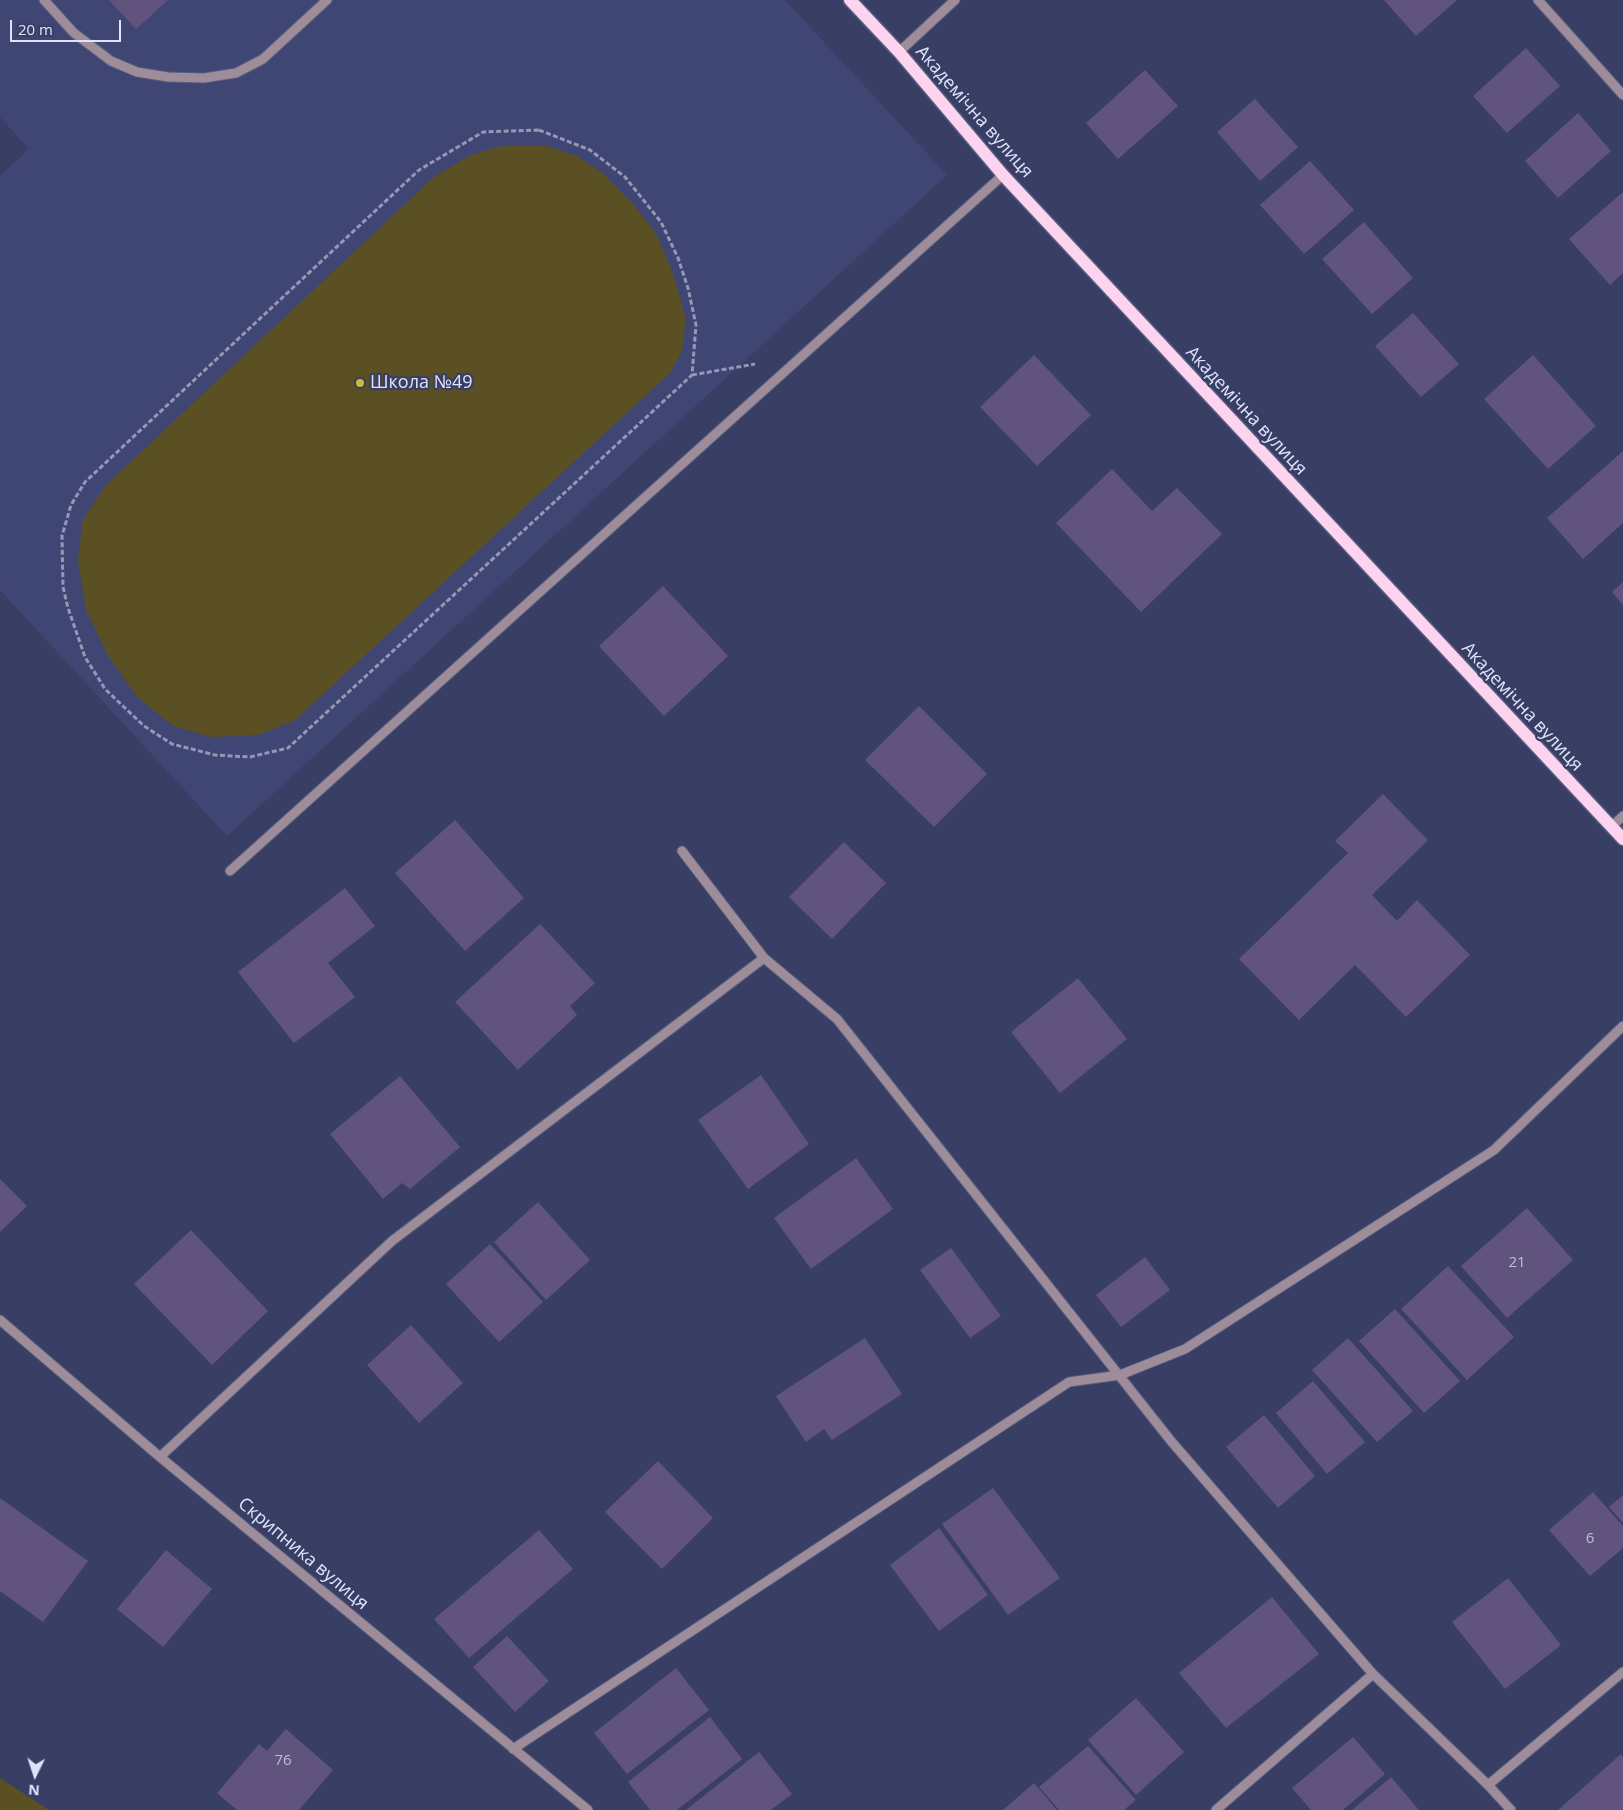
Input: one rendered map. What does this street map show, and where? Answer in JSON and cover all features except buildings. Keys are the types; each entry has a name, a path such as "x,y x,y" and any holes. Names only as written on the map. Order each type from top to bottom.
{"main road":[{"name":"Академічна вулиця","path":"850,0 899,52 1003,175 1623,839"}],"street":[{"path":"44,0 74,33 111,60 137,72 168,77 204,78 236,73 262,59 327,0"},
{"path":"899,52 955,0"},
{"path":"1538,0 1623,95"},
{"path":"230,871 1003,175"},
{"path":"1611,827 1623,816"},
{"path":"682,851 764,958 836,1019 1172,1441 1373,1674 1488,1785 1511,1810"},
{"path":"160,1457 392,1241 764,958"},
{"path":"512,1749 1070,1382 1120,1375 1185,1349 1494,1150 1623,1026"},
{"name":"Скрипника вулиця","path":"0,1320 160,1457 588,1810"},
{"path":"1488,1785 1623,1672"},
{"path":"1216,1810 1373,1674"}],"path":[{"path":"692,376 696,325 688,288 678,258 660,222 625,176 590,150 539,130 482,132 419,170 85,482 71,505 62,536 62,586 85,657 105,689 144,726 172,744 215,755 250,757 288,748 692,376 757,364"}],"shaded area":[{"name":"Школа №49","path":"0,0 785,0 947,175 227,836 0,590 0,176 29,149 0,117"},
{"path":"504,145 543,145 577,156 603,173 634,205 657,235 673,274 686,319 682,351 670,373 294,721 257,735 211,737 173,726 137,697 107,654 86,610 78,560 83,519 106,485 435,176 471,155"},
{"path":"0,1778 49,1810 0,1810"}],"place":[{"name":"Школа №49","path":"360,383"}]}
